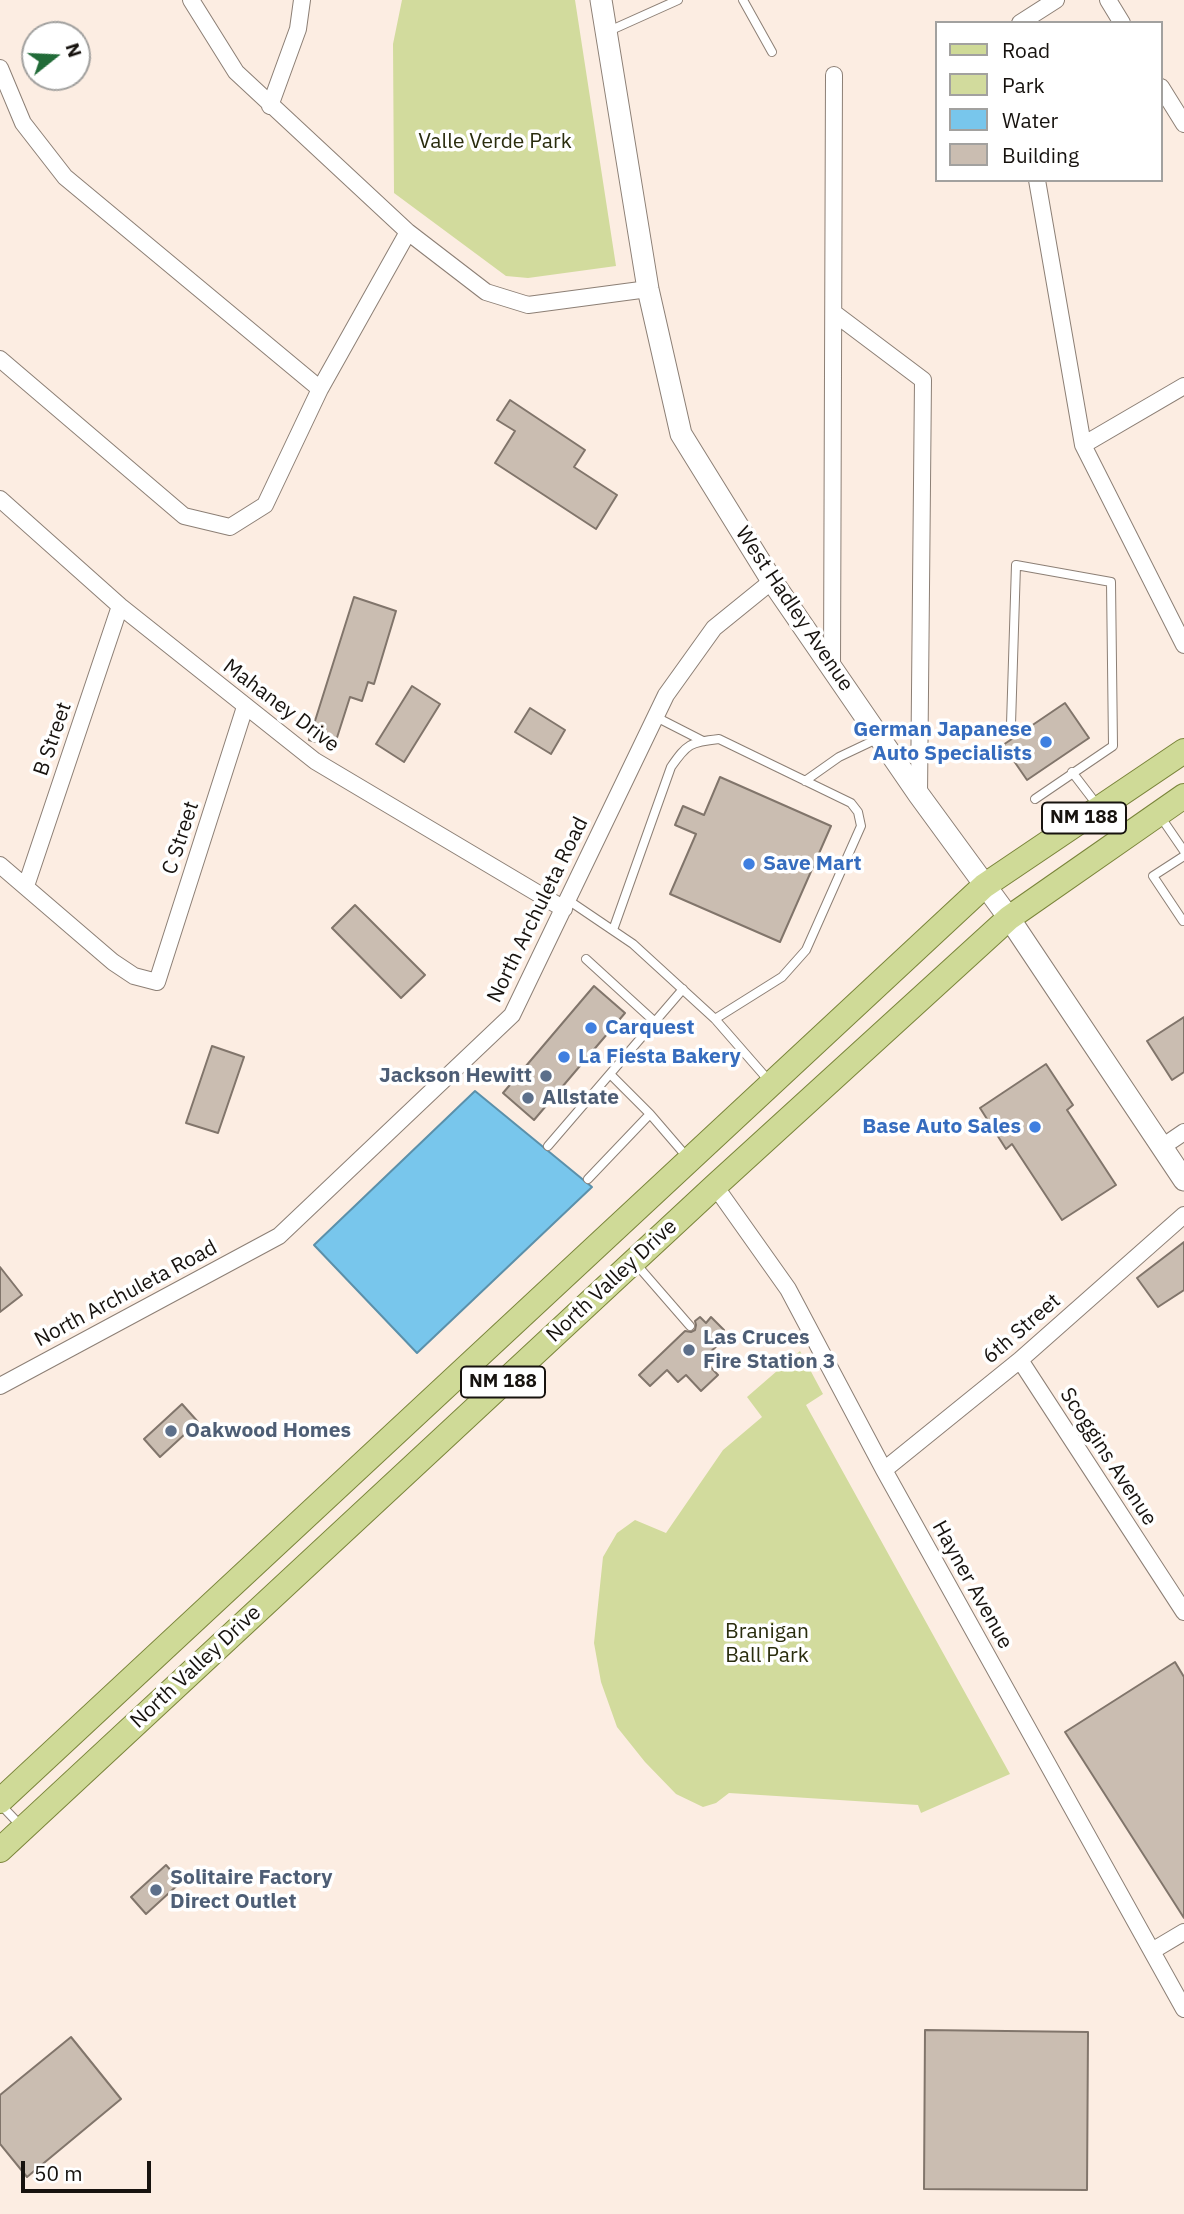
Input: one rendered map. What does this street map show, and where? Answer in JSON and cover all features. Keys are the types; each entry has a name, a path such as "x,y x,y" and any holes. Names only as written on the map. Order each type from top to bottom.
{"main road":[{"name":"North Valley Drive","path":"0,1802 984,886 1184,751"},
{"name":"North Valley Drive","path":"0,1850 715,1186 1009,918 1184,796"}],"street":[{"path":"191,0 236,72 270,106 408,232 486,292 528,305 648,289"},
{"path":"270,106 298,29 302,0"},
{"name":"West Hadley Avenue","path":"601,0 648,289 681,434 772,581 919,795 1009,918 1184,1180"},
{"path":"1023,21 1056,0"},
{"path":"1108,0 1121,21"},
{"path":"0,68 23,123 65,177 320,389"},
{"path":"832,667 834,75"},
{"path":"1163,89 1184,124"},
{"path":"1037,182 1083,446 1184,645"},
{"path":"0,359 184,516 229,527 265,505 320,389 408,232"},
{"path":"834,313 923,380 919,795"},
{"path":"1083,446 1184,386"},
{"name":"Mahaney Drive","path":"0,499 120,606 315,761 566,905"},
{"name":"North Archuleta Road","path":"0,1385 279,1236 512,1016 666,695 714,628 772,581"},
{"name":"B Street","path":"26,886 120,606"},
{"name":"C Street","path":"26,886 113,961 134,976 157,982 245,707"},
{"path":"0,865 26,886"},
{"path":"1162,1147 1184,1132"},
{"name":"Hayner Avenue","path":"715,1186 788,1289 884,1470 1184,2009"},
{"name":"6th Street","path":"884,1470 1020,1360 1184,1215"},
{"name":"Scoggins Avenue","path":"1020,1360 1184,1612"},
{"path":"1152,1951 1184,1932"}],"lane":[{"path":"606,32 678,0"},
{"path":"743,0 772,52"},
{"path":"1011,724 1016,565 1111,582 1113,746 1035,799"},
{"path":"656,716 703,741"},
{"path":"805,781 839,757 880,737"},
{"path":"613,930 671,767 686,746 719,739 851,803 858,812 861,826 806,950 782,977 715,1019"},
{"path":"1072,772 1100,808"},
{"path":"1158,814 1184,854 1153,876 1183,922"},
{"path":"566,905 633,944 715,1019 772,1084"},
{"path":"586,959 655,1021"},
{"path":"548,1146 683,989"},
{"path":"610,1074 650,1114 690,1161"},
{"path":"588,1179 650,1114"},
{"path":"634,1261 690,1326"},
{"path":"0,1802 23,1828"}],"green space":[{"name":"Valle Verde Park","path":"402,0 575,0 616,266 528,278 506,276 394,193 393,44"},
{"name":"Branigan Ball Park","path":"800,1351 823,1394 806,1405 1010,1774 921,1813 918,1805 729,1793 716,1803 703,1807 676,1794 645,1762 617,1727 601,1682 594,1643 603,1557 617,1533 635,1520 666,1533 723,1450 762,1417 747,1397"}],"water":[{"path":"475,1091 592,1187 417,1353 314,1245"}],"building":[{"path":"510,400 585,450 574,467 617,495 596,529 495,463 515,431 497,420"},
{"path":"354,597 396,611 374,684 368,682 362,701 350,697 334,747 309,740"},
{"path":"412,686 440,704 404,762 376,744"},
{"name":"German Japanese Auto Specialists","path":"1065,703 1089,738 1027,780 1003,745"},
{"path":"530,708 565,730 551,754 515,732"},
{"name":"Save Mart","path":"720,777 831,826 780,942 670,894 696,834 675,825 683,806 704,815"},
{"path":"355,905 425,975 401,998 332,928"},
{"path":"594,986 625,1013 534,1120 503,1093"},
{"path":"1184,1017 1184,1072 1172,1080 1147,1041"},
{"path":"212,1046 244,1057 218,1133 186,1123"},
{"name":"Base Auto Sales","path":"1046,1064 1073,1105 1067,1110 1116,1185 1062,1220 1012,1144 1006,1149 980,1108"},
{"path":"1184,1242 1184,1290 1158,1307 1137,1278"},
{"path":"0,1267 22,1295 0,1312"},
{"name":"Las Cruces Fire Station 3","path":"700,1317 706,1323 711,1317 724,1330 718,1337 722,1341 703,1359 718,1375 701,1391 686,1375 678,1382 667,1370 650,1386 639,1375 685,1331 695,1330 695,1321"},
{"name":"Oakwood Homes","path":"182,1404 198,1422 160,1457 144,1439"},
{"path":"1175,1662 1184,1677 1184,1918 1065,1732"},
{"name":"Solitaire Factory Direct Outlet","path":"166,1865 181,1882 146,1914 131,1897"},
{"path":"925,2030 1088,2032 1087,2190 924,2189"},
{"path":"71,2037 121,2099 27,2177 0,2144 0,2095"}],"place":[{"name":"German Japanese Auto Specialists","path":"1046,742"},
{"name":"Save Mart","path":"749,864"},
{"name":"Carquest","path":"591,1028"},
{"name":"La Fiesta Bakery","path":"564,1057"},
{"name":"Jackson Hewitt","path":"546,1076"},
{"name":"Allstate","path":"528,1098"},
{"name":"Base Auto Sales","path":"1035,1127"},
{"name":"Las Cruces Fire Station 3","path":"689,1350"},
{"name":"Oakwood Homes","path":"171,1431"},
{"name":"Solitaire Factory Direct Outlet","path":"156,1890"}]}
